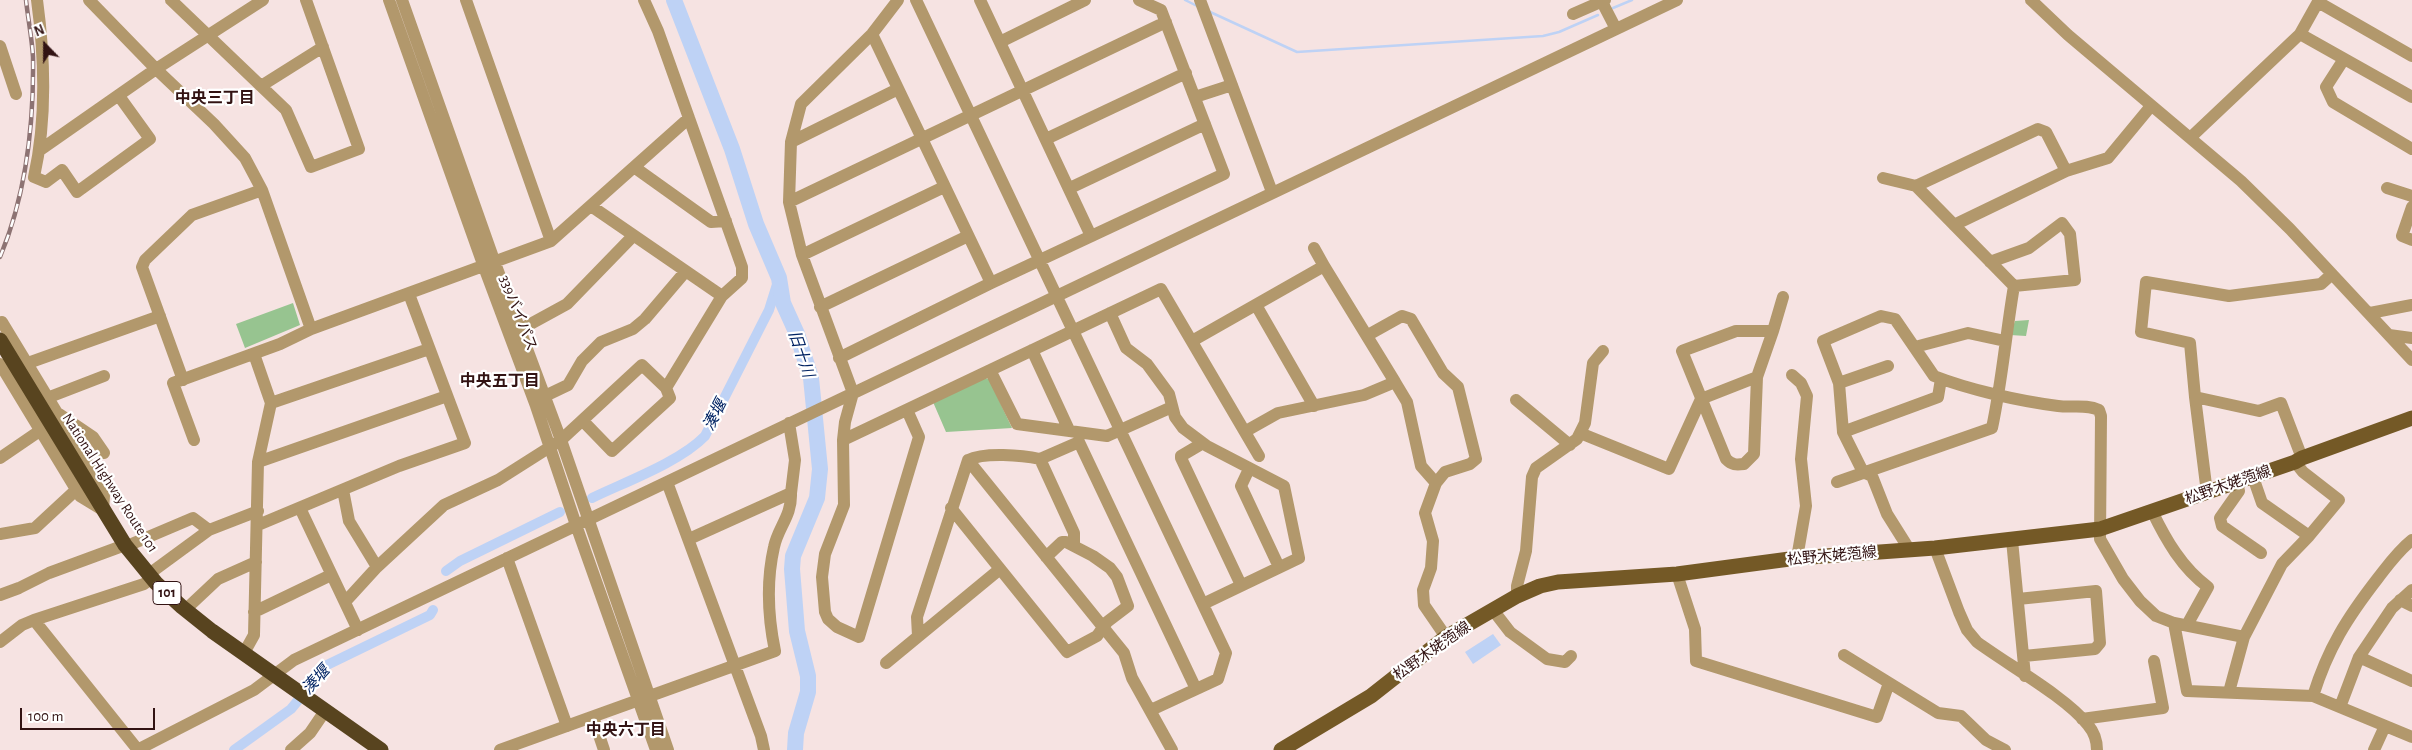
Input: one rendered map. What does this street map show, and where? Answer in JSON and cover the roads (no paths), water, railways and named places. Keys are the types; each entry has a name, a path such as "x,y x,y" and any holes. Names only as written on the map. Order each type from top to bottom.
{"highway":[{"name":"National Highway Route 101","path":"0,340 82,487 103,510 126,546 150,576 185,610 381,750"}],"main road":[{"name":"松野木姥萢線","path":"1281,750 1371,696 1446,637 1517,596 1540,586 1558,582 1676,574 1797,558 1935,548 2100,529 2253,477 2412,418"}],"street":[{"path":"37,0 43,42 44,93 40,150 34,177 46,182 62,170 77,192 150,140 119,96"},
{"path":"171,0 286,110 311,168 359,149 306,0"},
{"path":"40,150 156,69 263,0"},
{"name":"339バイパス","path":"389,0 515,332 550,448 576,525 644,698 656,750"},
{"path":"402,0 489,265"},
{"path":"466,0 551,241"},
{"path":"644,0 658,31 742,268 742,278 722,296 666,388"},
{"path":"898,0 872,34 800,104 792,142 789,202 802,255 853,393 845,422 843,440 844,505 825,554 822,577 825,612 828,619 849,634 859,637 919,437 907,410"},
{"path":"916,0 1227,655 1218,679 1151,710"},
{"path":"980,0 1092,236"},
{"path":"1000,42 1085,0"},
{"path":"839,358 991,283 1224,174 1161,10 1139,0"},
{"path":"1200,0 1272,192"},
{"path":"1573,14 1602,0 1616,29"},
{"path":"34,620 138,750 254,690 294,660 1677,0"},
{"path":"2031,0 2068,36 2241,181 2370,313 2412,360"},
{"path":"95,1 156,69 234,144 245,158 262,190 311,329"},
{"path":"2190,138 2300,34 2319,1 2412,56"},
{"path":"789,202 1166,22"},
{"path":"872,34 991,283"},
{"path":"2300,34 2412,97"},
{"path":"0,46 16,94"},
{"path":"261,86 323,47"},
{"path":"2344,59 2326,87 2333,102 2412,149"},
{"path":"1046,139 1186,73"},
{"path":"1195,97 1232,85"},
{"path":"792,142 898,90"},
{"path":"1954,225 2066,171 2108,158 2150,106"},
{"path":"194,440 173,383 254,354 311,329 551,241 689,118"},
{"path":"1070,188 1205,124"},
{"path":"1916,186 2038,129 2046,132 2066,171"},
{"path":"634,167 711,222 726,221"},
{"path":"1883,178 1916,186 2014,286"},
{"path":"802,255 944,187"},
{"path":"2387,188 2412,196"},
{"path":"183,380 142,267 145,260 192,215 262,190"},
{"path":"591,206 722,296"},
{"path":"2412,207 2402,236 2412,240"},
{"path":"1990,262 2029,248 2062,223 2070,234 2075,280 2014,286"},
{"path":"633,236 566,304 515,332 545,396 588,519 644,698 668,750"},
{"path":"820,307 968,236"},
{"path":"1314,248 1407,402 1421,466 1436,483"},
{"path":"1192,341 1324,266"},
{"path":"545,396 568,385 582,361 601,342 633,329 645,320 685,272"},
{"path":"2208,493 2190,343 2141,332 2146,282 2228,296 2321,284 2332,274"},
{"path":"1837,482 1992,428 2000,394 2004,340 2014,286"},
{"path":"843,440 1161,288 1259,456"},
{"path":"258,526 399,466 465,443 409,294"},
{"path":"1773,331 1736,331 1682,351 1726,459 1730,464 1744,464 1754,454 1757,376 1773,331 1783,297"},
{"path":"1256,305 1314,406"},
{"path":"2370,313 2412,305"},
{"path":"1110,313 1126,348 1153,371 1169,394 1176,417 1183,428 1203,443 1249,469 1275,480 1286,489 1299,558 1203,604"},
{"path":"28,363 160,316"},
{"path":"1368,335 1402,316 1411,319 1443,373 1458,387 1476,459 1470,464 1445,472 1436,483 1425,513 1433,541 1431,568 1423,590 1424,605 1446,637"},
{"path":"1909,550 1887,514 1872,476 1863,472 1843,432 1839,383 1823,341 1881,316 1895,319 1915,346 1928,370 1934,376 2000,394 2059,406 2091,406 2099,410 2102,416 2100,539 2123,579 2140,601 2156,616 2180,624 2244,637"},
{"path":"0,323 2,322 28,363 47,398 99,482 104,496 103,510"},
{"path":"1915,346 1968,333 2004,340"},
{"path":"2389,336 2412,338"},
{"path":"271,402 429,349"},
{"path":"1032,350 1069,430"},
{"path":"1517,596 1517,586 1526,551 1532,477 1536,468 1570,446 1580,433 1585,423 1593,364 1603,350"},
{"path":"244,653 254,634 258,462 271,402 254,354"},
{"path":"0,364 5,383 82,487 35,528 0,534"},
{"path":"345,602 377,567 444,505 498,480 550,448 583,421 642,365 666,388 670,398 612,451 583,421"},
{"path":"1839,383 1888,366"},
{"path":"990,370 1017,424 1107,436 1172,407"},
{"path":"1792,375 1801,383 1807,396 1802,459 1806,506 1797,558"},
{"path":"47,398 104,376"},
{"path":"1580,433 1669,469 1701,399 1757,376"},
{"path":"1843,432 1938,397 1941,379"},
{"path":"1246,431 1278,413 1364,395 1395,382"},
{"path":"258,462 447,396"},
{"path":"2195,397 2259,411 2281,403 2303,472 2339,500 2309,536 2282,564 2244,637 2229,692"},
{"path":"1516,400 1570,446"},
{"path":"55,411 93,437 104,453"},
{"path":"500,750 515,748 567,726 775,651 769,618 769,588 774,546 792,506 791,493 795,460 793,421"},
{"path":"2,456 41,430"},
{"path":"968,460 977,457 1011,456 1040,459 1079,442 1196,689"},
{"path":"1203,443 1181,456 1181,458 1241,585"},
{"path":"1040,459 1074,533 1074,545"},
{"path":"918,636 917,617 968,460"},
{"path":"968,460 1124,654 1132,678 1172,750"},
{"path":"1249,469 1241,486 1279,567"},
{"path":"2253,477 2262,503 2309,536"},
{"path":"667,482 761,736 764,750"},
{"path":"2237,482 2239,491 2220,518 2222,526 2261,553"},
{"path":"342,490 349,521 377,567"},
{"path":"689,539 791,493"},
{"path":"300,508 358,630"},
{"path":"951,508 1068,652 1097,636 1103,627 1128,606 1117,576 1110,568 1074,545 1062,542 1046,557"},
{"path":"0,642 34,620 144,584 150,576 209,530 258,511"},
{"path":"2152,511 2166,539 2194,576 2208,587 2180,624 2187,691 2312,696 2412,737"},
{"path":"0,594 19,588 49,573 126,546 193,518 209,530"},
{"path":"2012,540 2025,676"},
{"path":"2312,696 2327,655 2344,624 2397,553 2412,540"},
{"path":"1935,548 1967,630 1977,642 2061,700 2082,719 2088,725 2097,741 2097,750"},
{"path":"507,558 567,726"},
{"path":"185,610 218,579 256,562"},
{"path":"886,663 1000,569"},
{"path":"1676,574 1695,629 1696,661 1877,717 1889,683"},
{"path":"254,612 332,575"},
{"path":"2340,707 2358,657 2392,608 2412,590"},
{"path":"2018,599 2096,591 2100,643 2095,649 2024,656"},
{"path":"2400,600 2412,606"},
{"path":"1493,610 1510,632 1547,659 1564,662 1571,656"},
{"path":"1844,655 1938,713 1961,716 1986,740 2005,750"},
{"path":"2358,657 2412,681"},
{"path":"2082,719 2164,708 2154,661"},
{"path":"291,750 310,733 325,711"},
{"path":"593,717 604,750"},
{"path":"2374,750 2385,726"}],"water":[{"path":"1493,634 1501,645 1473,664 1465,652"}],"waterway":[{"name":"旧十川","path":"674,0 732,149 756,224 779,278 783,303 797,334 811,378 820,469 817,498 793,556 792,569 797,631 808,676 808,692 796,733 795,750"},
{"path":"1185,0 1197,6"},
{"path":"1613,8 1632,0"},
{"path":"1208,11 1297,52 1543,36 1559,32 1598,15"},
{"name":"湊堰","path":"592,498 667,463 705,436 769,310 779,278"},
{"name":"湊堰","path":"446,571 460,561 560,512"},
{"name":"湊堰","path":"234,750 291,709 327,665 430,615 433,610"}],"railway":[{"path":"0,257 16,209 27,159 30,133 33,57 26,0"}],"district":[{"name":"中央三丁目","path":"215,98"},
{"name":"中央五丁目","path":"500,381"},
{"name":"中央六丁目","path":"626,730"}]}
